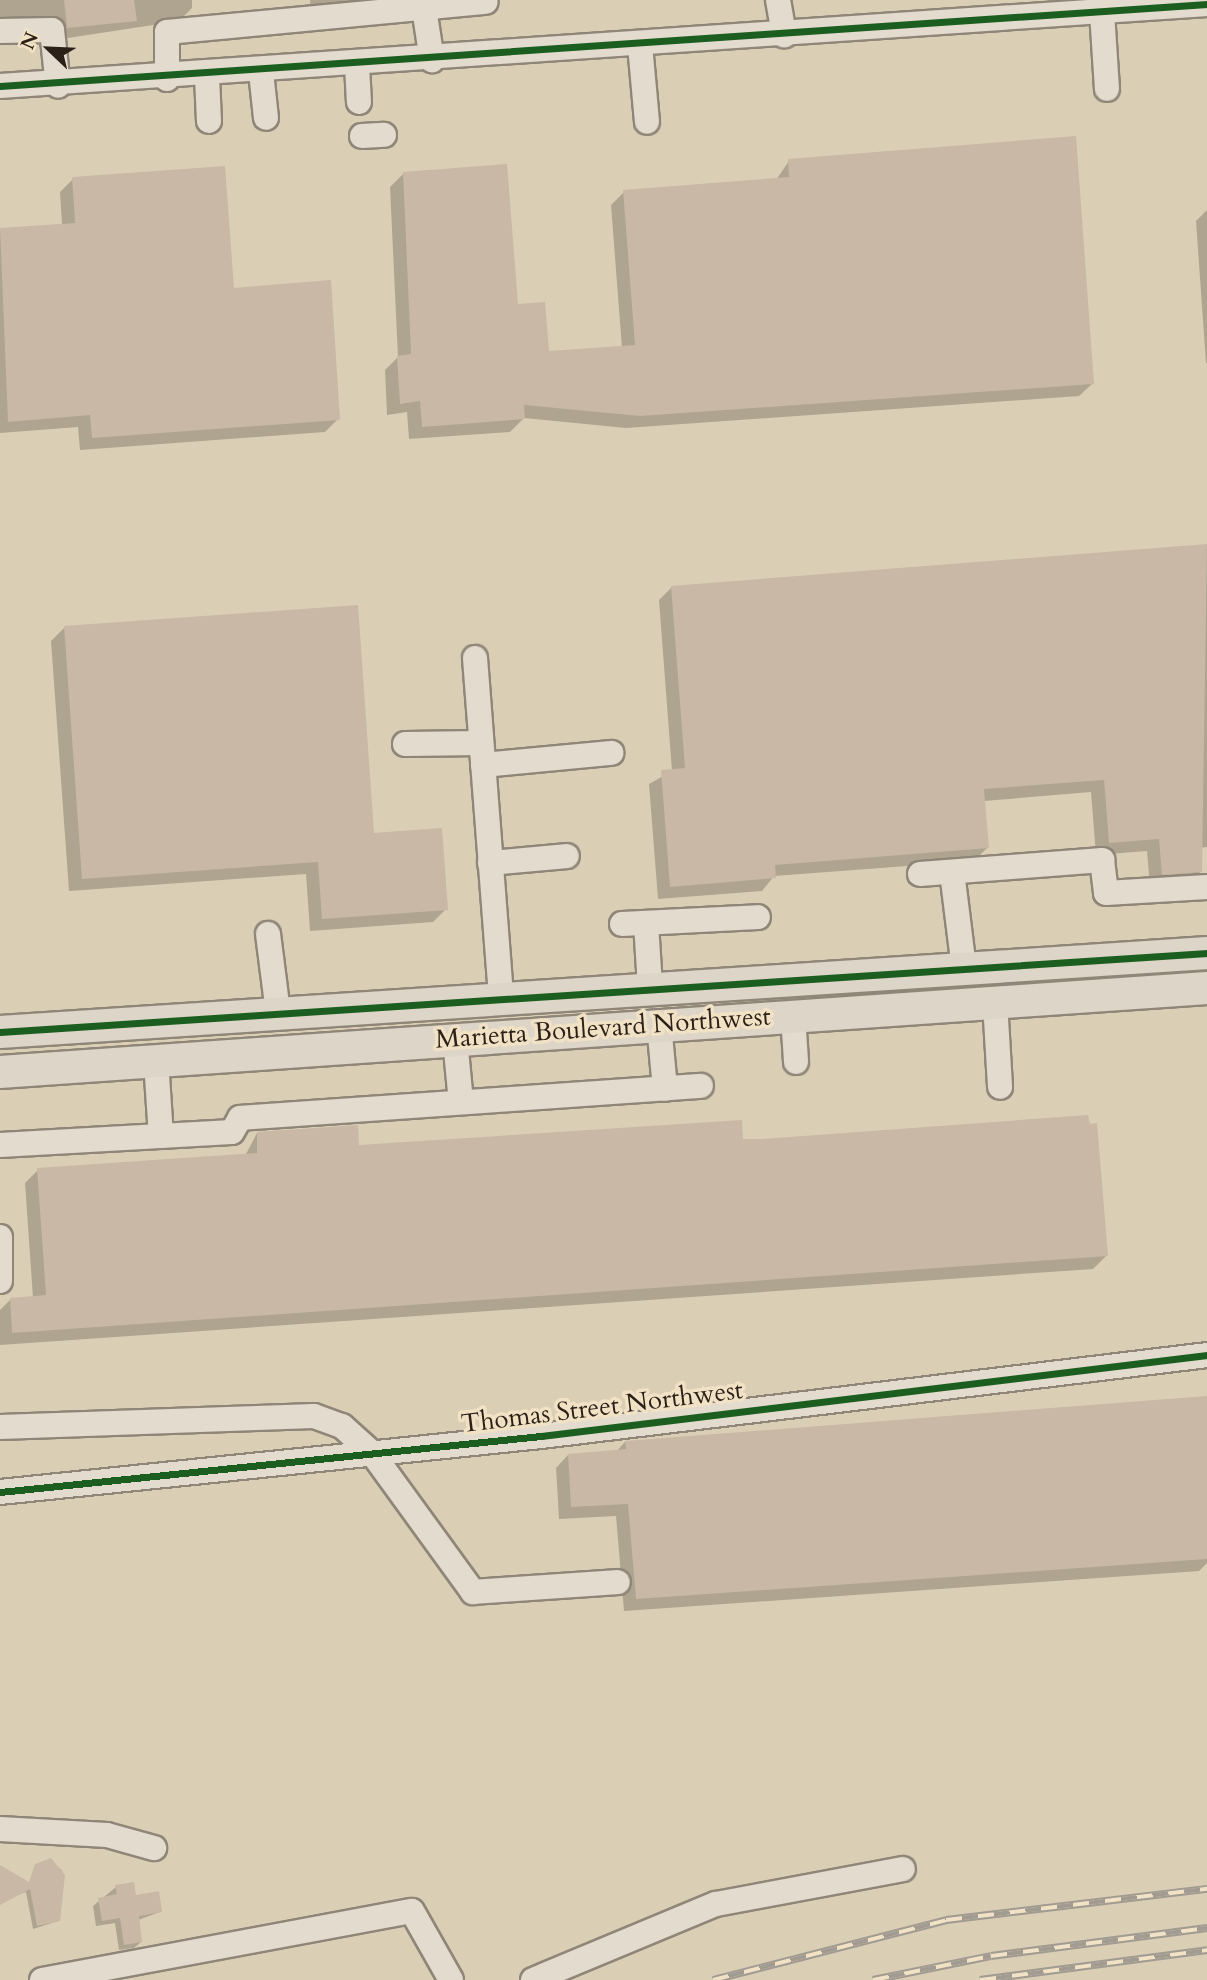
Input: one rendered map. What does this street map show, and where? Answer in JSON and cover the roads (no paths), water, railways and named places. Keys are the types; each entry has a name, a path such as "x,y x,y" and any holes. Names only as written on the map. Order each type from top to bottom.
{"main road":[{"path":"0,1031 1207,953"},
{"name":"Marietta Boulevard Northwest","path":"0,1072 659,1024 1207,988"}],"street":[{"path":"778,0 784,35"},
{"path":"167,79 167,32 486,2"},
{"path":"0,86 58,86 167,79 1207,4"},
{"path":"424,8 432,60"},
{"path":"1102,12 1107,89"},
{"path":"0,31 52,30 58,86"},
{"path":"640,45 647,122"},
{"path":"357,65 359,102"},
{"path":"261,72 265,118"},
{"path":"207,76 209,121"},
{"path":"475,658 500,997"},
{"path":"405,744 482,754 611,754"},
{"path":"490,863 567,856"},
{"path":"920,874 1102,860 1107,893 1207,887"},
{"path":"952,872 964,968"},
{"path":"650,987 634,924 758,917"},
{"path":"268,933 278,1012"},
{"path":"995,1002 1000,1087"},
{"path":"793,1015 796,1062"},
{"path":"659,1024 665,1089"},
{"path":"455,1039 461,1102"},
{"path":"156,1061 161,1136"},
{"path":"0,1145 232,1132 240,1118 701,1086"},
{"path":"0,1237 0,1280"},
{"name":"Thomas Street Northwest","path":"0,1492 372,1454 1207,1355"},
{"path":"0,1427 314,1416 342,1426 372,1454 473,1592 618,1582"},
{"path":"0,1829 107,1835 154,1848"},
{"path":"533,1980 716,1904 903,1869"},
{"path":"42,1980 412,1911 451,1980"}],"railway":[{"path":"713,1980 946,1920 1207,1889"},
{"path":"873,1980 991,1956 1207,1928"},
{"path":"980,1980 1207,1950"}]}
